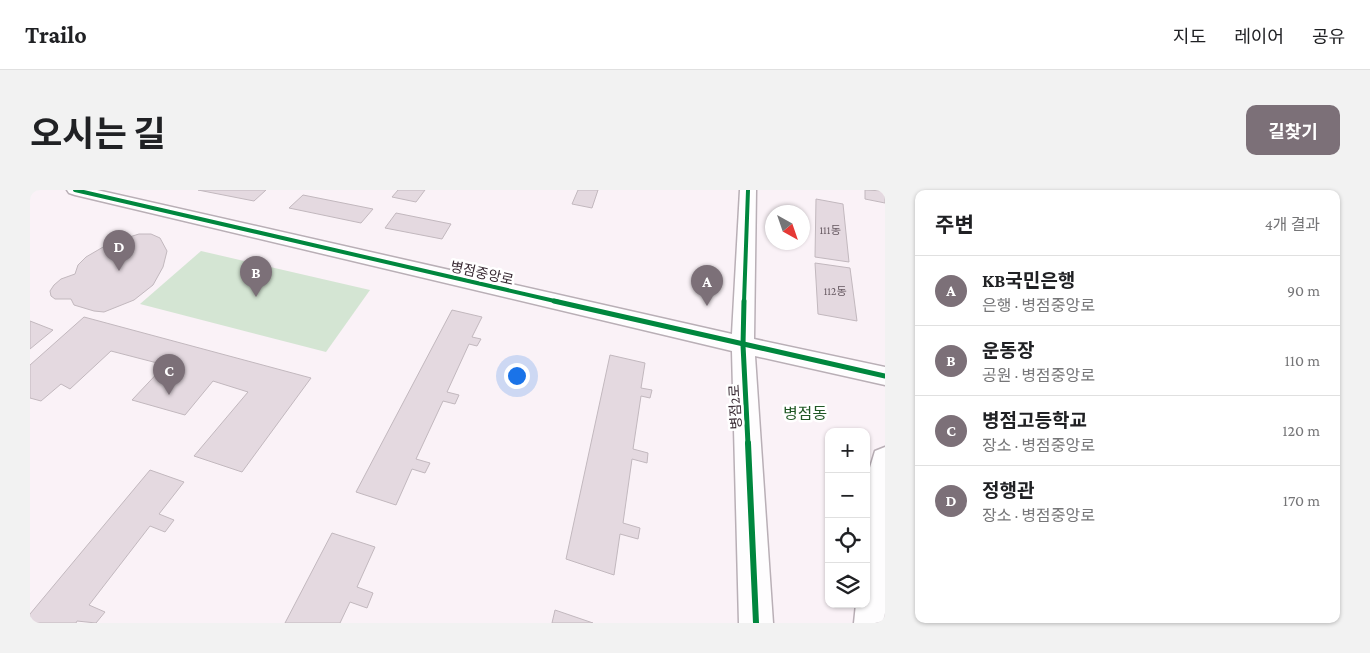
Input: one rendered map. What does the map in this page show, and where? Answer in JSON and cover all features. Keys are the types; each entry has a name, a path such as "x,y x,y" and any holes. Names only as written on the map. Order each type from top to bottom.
{"street":[{"name":"병점중앙로","path":"75,190 743,345 885,376"},
{"name":"병점2로","path":"748,190 743,345 756,623"},
{"path":"871,623 880,482 885,459"}],"green space":[{"path":"201,251 370,290 326,352 140,304"}],"building":[{"path":"198,190 266,190 254,201"},
{"path":"398,190 425,190 416,202 392,197"},
{"path":"578,190 598,190 592,208 572,204"},
{"path":"865,190 885,191 885,203 865,199"},
{"path":"303,195 373,209 361,223 289,208"},
{"path":"816,199 843,204 849,262 815,257"},
{"path":"396,213 451,224 442,239 385,228"},
{"path":"139,234 151,234 160,238 167,251 163,267 153,285 134,300 104,312 74,305 71,299 55,299 51,296 50,291 54,285 61,279 75,274 78,265 86,257 110,243"},
{"path":"815,263 850,268 857,321 818,314"},
{"path":"452,310 482,317 472,337 481,339 477,346 469,344 447,392 459,395 455,404 443,401 416,459 430,463 425,473 412,469 396,505 356,492"},
{"path":"84,317 311,378 242,472 194,456 248,392 213,381 185,415 132,400 165,365 111,351 70,389 61,384 41,401 30,398 30,365"},
{"path":"30,321 53,330 30,349"},
{"path":"610,355 645,363 641,388 652,390 650,398 641,396 633,449 648,453 647,463 632,459 623,523 640,528 638,539 620,534 614,575 566,559"},
{"path":"150,470 184,482 159,514 174,520 165,532 150,526 89,605 105,612 96,623 77,621 76,623 30,623 30,614"},
{"path":"332,533 375,547 357,587 373,593 367,608 350,602 340,623 285,623"},
{"path":"555,610 593,623 552,623"}],"cycle path":[{"path":"75,190 743,345 885,376"},
{"path":"748,190 743,345 756,623"}],"place":[{"name":"정행관","path":"119,271"},
{"name":"운동장","path":"256,297"},
{"name":"KB국민은행","path":"707,306"},
{"name":"병점고등학교","path":"169,395"}],"district":[{"name":"병점동","path":"805,413"}]}
